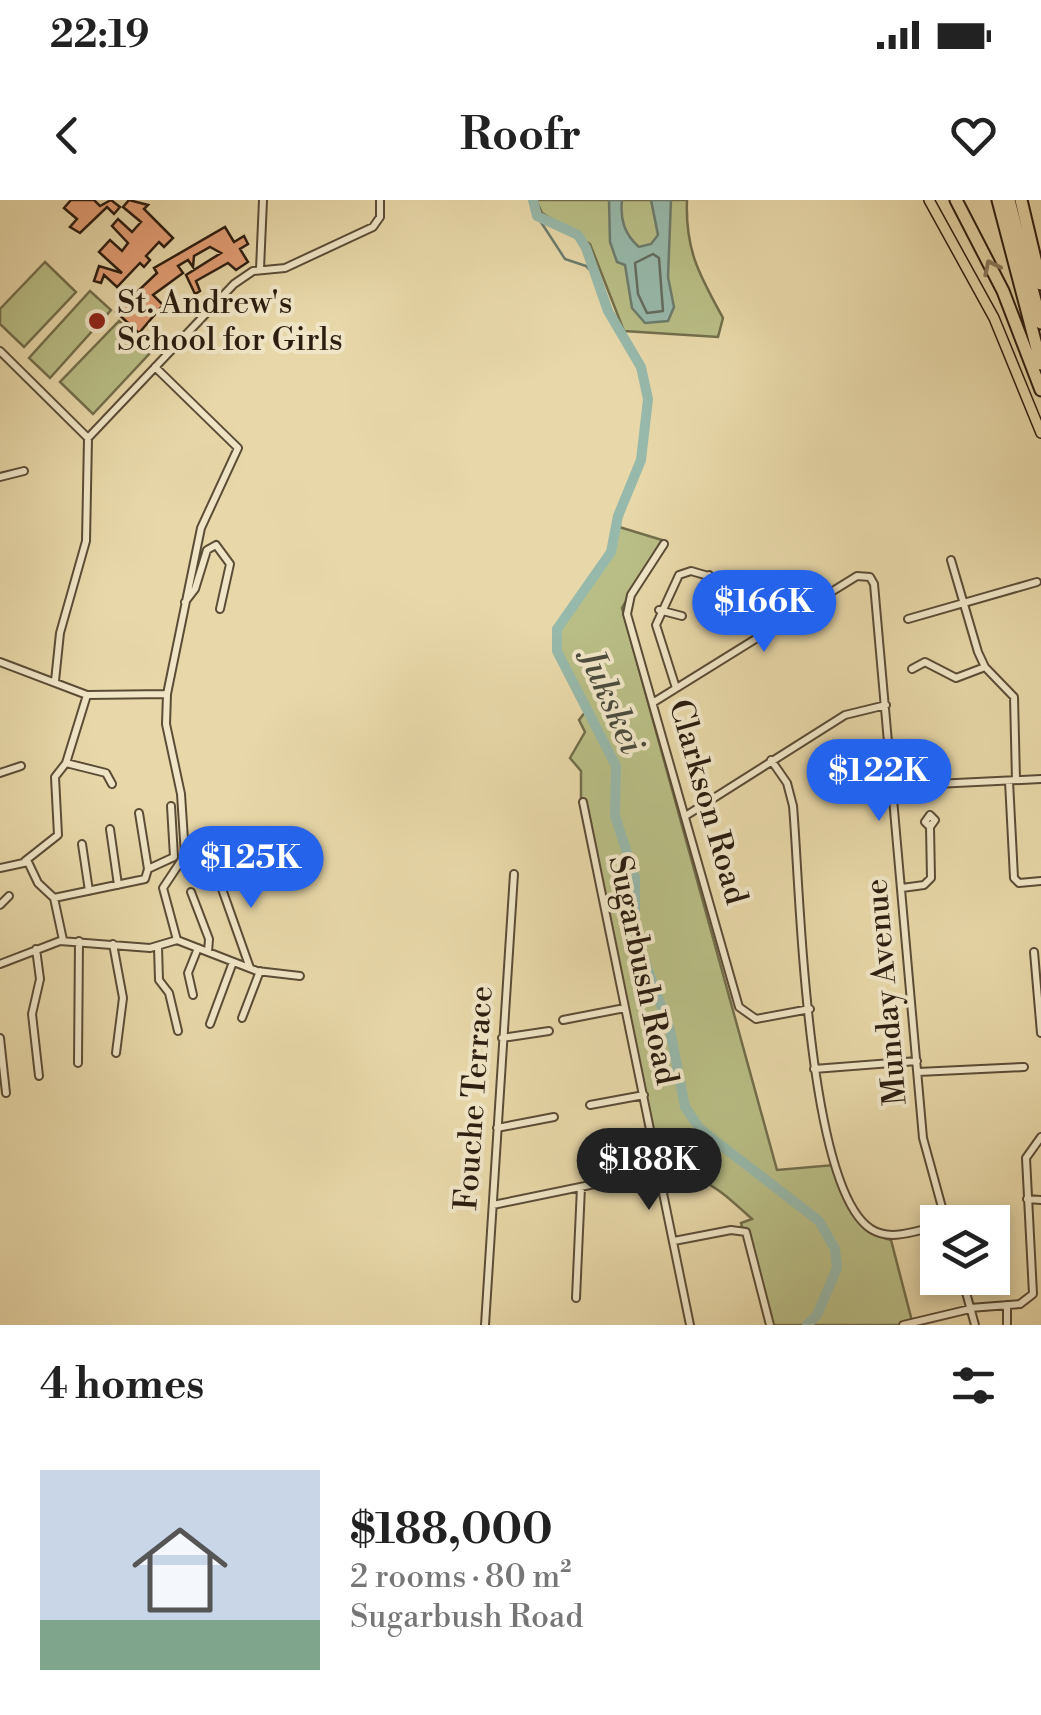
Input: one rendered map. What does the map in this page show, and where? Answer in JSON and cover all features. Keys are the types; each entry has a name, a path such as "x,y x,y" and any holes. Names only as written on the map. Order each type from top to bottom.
{"highway":[{"path":"956,200 1003,291 1041,390"},
{"path":"998,200 1041,364"},
{"path":"1009,200 1041,323"},
{"path":"1021,200 1041,284"}],"main road":[{"path":"930,200 994,318 1041,433"}],"street":[{"path":"260,269 263,200"},
{"path":"55,682 60,633 86,537 88,438 226,291 260,269 284,268 378,222 380,200"},
{"path":"0,350 88,438"},
{"path":"155,367 238,448 201,528 167,694 166,724 181,794 185,856 182,865 163,882 177,940"},
{"path":"0,478 24,471"},
{"name":"Clarkson Road","path":"664,544 627,606 742,1012 756,1020 810,1009"},
{"path":"184,602 195,590 209,546 216,545 230,564 220,610"},
{"path":"950,560 985,667 1014,697 1014,878 1019,883 1041,882"},
{"path":"676,688 656,624 659,610 679,576 692,571 810,605"},
{"path":"700,598 709,576"},
{"name":"Munday Avenue","path":"810,605 857,576 870,577 874,584 923,1138 941,1205"},
{"path":"908,619 1036,582"},
{"path":"654,702 810,605"},
{"path":"659,610 682,616"},
{"path":"0,662 87,695 167,694"},
{"path":"912,669 925,662 956,678 985,667"},
{"path":"0,868 25,861 58,834 55,776 66,763 87,695"},
{"path":"687,815 850,712 886,704"},
{"path":"771,760 787,784 793,806 814,1069 833,1155 860,1219 874,1231 891,1236 920,1230"},
{"path":"66,763 100,770 112,784"},
{"path":"0,773 22,766"},
{"path":"894,786 1041,779"},
{"name":"Sugarbush Road","path":"583,802 690,1325"},
{"path":"148,868 174,857 171,806"},
{"path":"54,898 144,880 148,868 139,813"},
{"path":"902,888 924,885 932,878 930,827"},
{"path":"110,828 118,885"},
{"path":"82,844 89,891"},
{"path":"25,861 54,898 63,940"},
{"path":"216,872 250,968"},
{"name":"Fouche Terrace","path":"485,1325 514,874"},
{"path":"192,892 209,939 208,952"},
{"path":"0,905 9,896"},
{"path":"0,964 63,940 158,947 177,940 260,971 300,976"},
{"path":"78,1063 79,942"},
{"path":"113,944 123,998 116,1054"},
{"path":"158,947 158,980 169,993 178,1031"},
{"path":"193,995 188,973 198,948"},
{"path":"36,949 40,974 32,1014 39,1076"},
{"path":"1034,952 1041,1033"},
{"path":"210,1024 234,962"},
{"path":"242,1018 260,971"},
{"path":"562,1020 624,1008"},
{"path":"502,1038 549,1031"},
{"path":"0,1038 6,1093"},
{"path":"814,1069 916,1060"},
{"path":"918,1072 1024,1068"},
{"path":"590,1105 644,1094"},
{"path":"497,1128 554,1117"},
{"path":"903,1325 970,1308 1025,1302 1034,1291 1026,1155 1041,1136"},
{"path":"492,1205 658,1171"},
{"path":"576,1298 581,1187"},
{"path":"1027,1200 1041,1200"},
{"path":"674,1241 730,1230 746,1232 770,1325"},
{"path":"967,1295 975,1325"},
{"path":"1007,1305 1007,1325"}],"green space":[{"path":"536,200 687,200 696,262 723,318 718,337 624,331 590,244 542,213"},
{"path":"45,262 76,292 24,347 0,324 0,309"},
{"path":"90,291 111,310 50,378 29,358"},
{"path":"119,321 151,352 93,414 60,382"},
{"path":"616,526 662,540 622,608 777,1170 834,1165 860,1221 891,1240 913,1325 768,1325 741,1223 752,1219 709,1184 685,1175 656,1176 581,800 581,771 570,758 585,732 579,720 586,711 560,661 557,629 611,552"}],"water":[{"path":"609,200 622,200 624,226 639,247 651,244 658,235 651,200 671,200 668,277 674,307 668,321 645,323 632,308 625,265 617,262 610,242"}],"building":[{"path":"71,200 94,200 100,206 111,200 120,207 114,214 107,207 80,233 70,227 77,219 64,208"},
{"path":"129,200 148,205 144,209 173,238 164,247 159,242 146,256 150,260 144,267 140,263 117,287 104,275 101,283 94,281 99,266 122,273 99,252 110,240 122,251 128,243 112,226 118,219 132,232 141,222 123,207"},
{"path":"225,227 234,242 244,236 248,244 240,249 248,262 236,270 228,263 196,281 200,291 195,294 186,275 221,253 210,247 194,256 193,267 188,260 178,266 183,273 153,295 163,305 139,333 116,312 157,273 154,268"}],"waterway":[{"name":"Jukskei","path":"533,200 537,216 578,235 586,248 608,311 641,367 648,399 641,460 618,516 611,552 557,629 557,651 616,766 615,816 635,877 635,935 670,1030 685,1107 700,1129 819,1221 835,1249 837,1268 817,1315 807,1325"},
{"path":"537,216 565,259 586,266 600,280"}],"place":[{"name":"St. Andrew's School for Girls","path":"97,321"}]}
